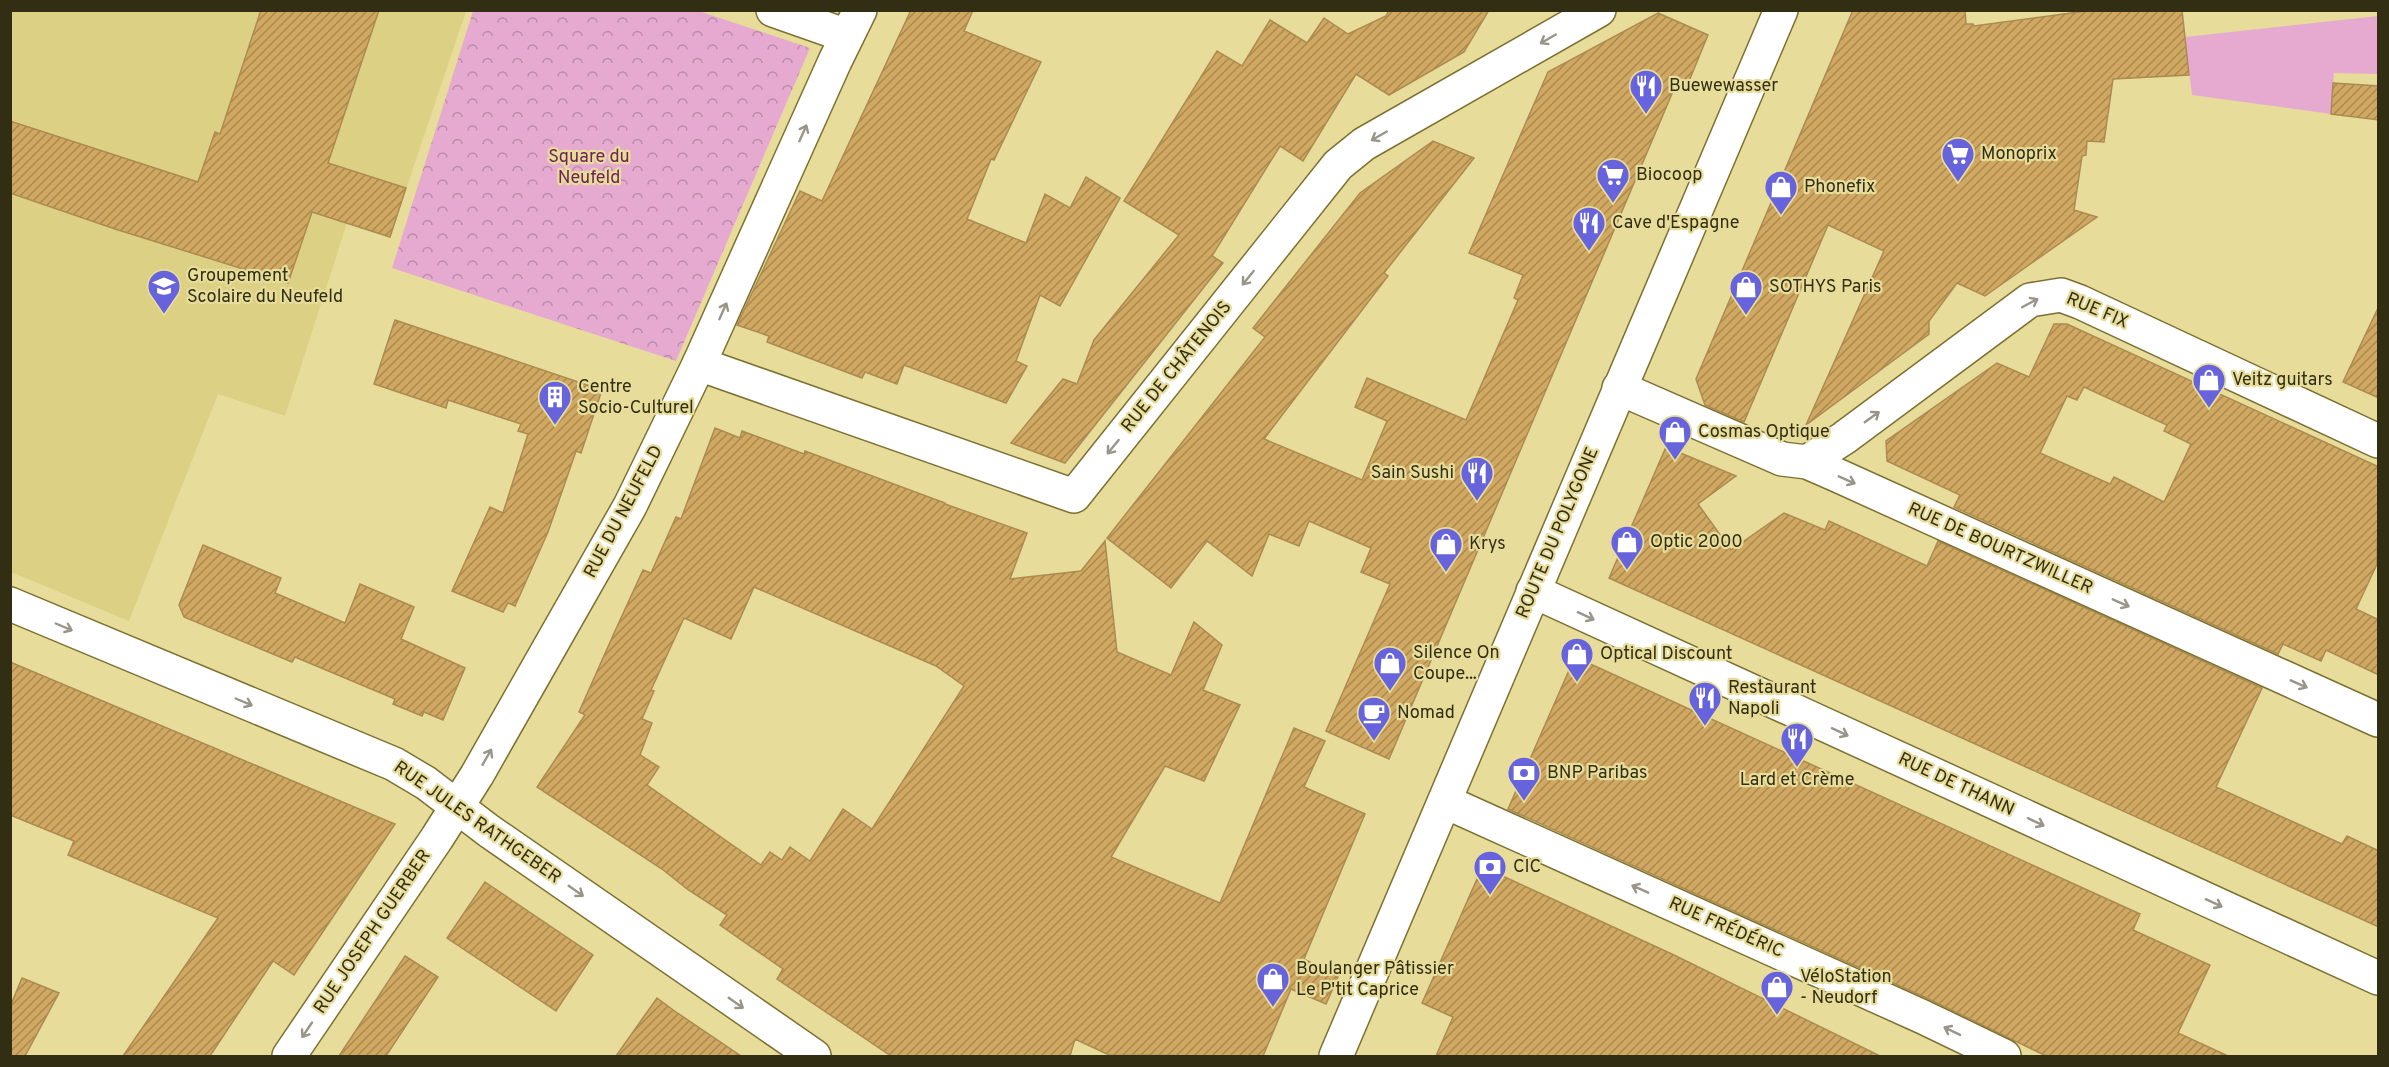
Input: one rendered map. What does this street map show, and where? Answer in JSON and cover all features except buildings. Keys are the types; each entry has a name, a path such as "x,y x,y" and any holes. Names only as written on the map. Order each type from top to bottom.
{"street":[{"path":"773,10 854,23"},
{"name":"RUE DE CHÂTENOIS","path":"699,364 1074,496 1338,165 1364,144 1599,10"},
{"name":"ROUTE DU POLYGONE","path":"1336,1056 1781,10"},
{"name":"RUE DU NEUFELD","path":"457,807 630,506 699,364 854,23"},
{"name":"RUE FIX","path":"1806,462 1844,438 2030,300 2061,295 2379,441"},
{"name":"RUE DE BOURTZWILLER","path":"1619,388 1782,459 1806,462 2379,720"},
{"name":"RUE DE THANN","path":"1533,591 2379,978"},
{"name":"RUE JULES RATHGEBER","path":"10,604 394,764 426,783 813,1056"},
{"name":"RUE FRÉDÉRIC","path":"1446,802 1923,1017 2004,1056"},
{"name":"RUE JOSEPH GUERBER","path":"289,1056 457,807"}],"shaded area":[{"name":"Groupement Scolaire du Neufeld","path":"10,11 466,11 390,237 347,223 285,416 218,394 129,621 11,572"}],"green space":[{"name":"Square du Neufeld","path":"473,11 699,11 810,48 676,361 392,268"},
{"path":"2378,16 2378,74 2334,73 2331,114 2192,95 2185,37"}],"place":[{"name":"Buewewasser","path":"1646,115"},
{"name":"Monoprix","path":"1958,183"},
{"name":"Biocoop","path":"1613,204"},
{"name":"Phonefix","path":"1781,216"},
{"name":"Cave d'Espagne","path":"1589,252"},
{"name":"Groupement Scolaire du Neufeld","path":"164,315"},
{"name":"SOTHYS Paris","path":"1746,316"},
{"name":"Veitz guitars","path":"2209,409"},
{"name":"Centre Socio-Culturel","path":"555,426"},
{"name":"Cosmas Optique","path":"1675,461"},
{"name":"Sain Sushi","path":"1477,502"},
{"name":"Optic 2000","path":"1627,571"},
{"name":"Krys","path":"1446,573"},
{"name":"Optical Discount","path":"1577,683"},
{"name":"Silence On Coupe...","path":"1390,692"},
{"name":"Restaurant Napoli","path":"1705,727"},
{"name":"Nomad","path":"1374,742"},
{"name":"Lard et Crème","path":"1797,768"},
{"name":"BNP Paribas","path":"1524,802"},
{"name":"CIC","path":"1490,896"},
{"name":"Boulanger Pâtissier Le P'tit Caprice","path":"1273,1008"},
{"name":"VéloStation - Neudorf","path":"1777,1016"}]}
